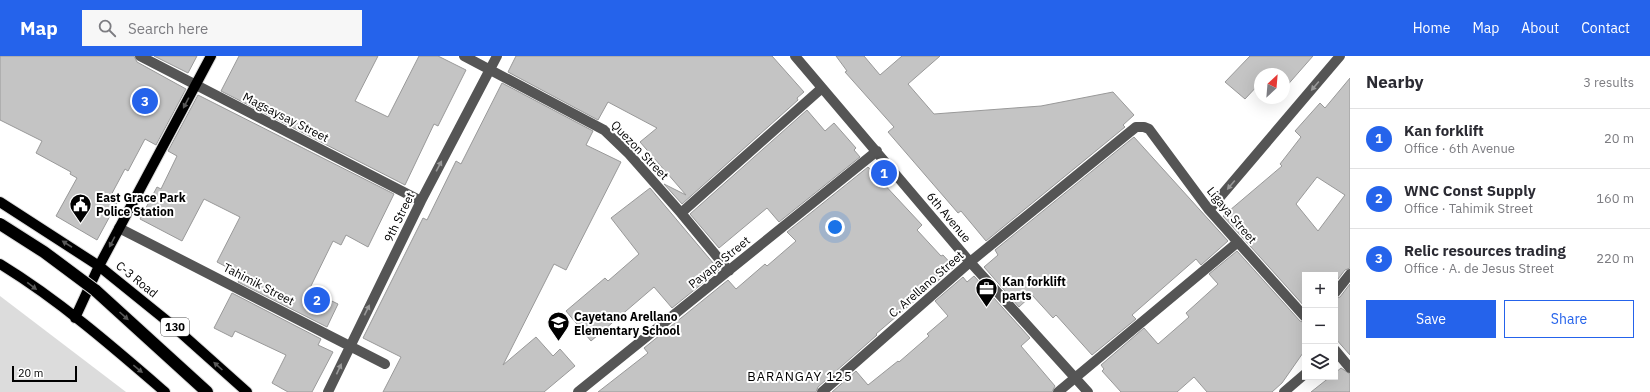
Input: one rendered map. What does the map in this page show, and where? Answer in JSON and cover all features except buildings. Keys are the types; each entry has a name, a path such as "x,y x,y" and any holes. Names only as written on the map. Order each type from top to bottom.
{"highway":[{"path":"0,224 44,252 95,290 207,392"}],"main road":[{"path":"75,318 100,266 211,56"},
{"name":"C-3 Road","path":"0,202 100,266 172,325 247,392"},
{"path":"0,264 21,277 75,318 166,392"}],"street":[{"name":"Magsaysay Street","path":"140,56 421,201"},
{"name":"Quezon Street","path":"464,56 604,130 681,213 729,271"},
{"name":"9th Street","path":"328,392 421,201 497,56"},
{"name":"6th Avenue","path":"795,56 970,262 1088,392"},
{"path":"1209,210 1340,56"},
{"path":"681,213 822,88"},
{"name":"C. Arellano Street","path":"822,392 970,262 1136,127 1144,127"},
{"name":"Ligaya Street","path":"1144,127 1149,130 1209,210 1302,314"},
{"name":"Payapa Street","path":"578,392 877,151"},
{"name":"Tahimik Street","path":"120,228 385,364"},
{"path":"1058,392 1238,242"},
{"path":"1338,289 1350,274"},
{"path":"1338,354 1350,368"},
{"path":"1284,392 1302,377"}],"shaded area":[{"path":"0,296 126,392 0,392"}],"place":[{"name":"Relic resources trading","path":"145,101"},
{"name":"Kan forklift","path":"884,173"},
{"name":"East Grace Park Police Station","path":"80,224"},
{"name":"WNC Const Supply","path":"317,300"},
{"name":"Kan forklift parts","path":"987,308"},
{"name":"Cayetano Arellano Elementary School","path":"559,342"}],"district":[{"name":"BARANGAY 125","path":"800,376"}]}
